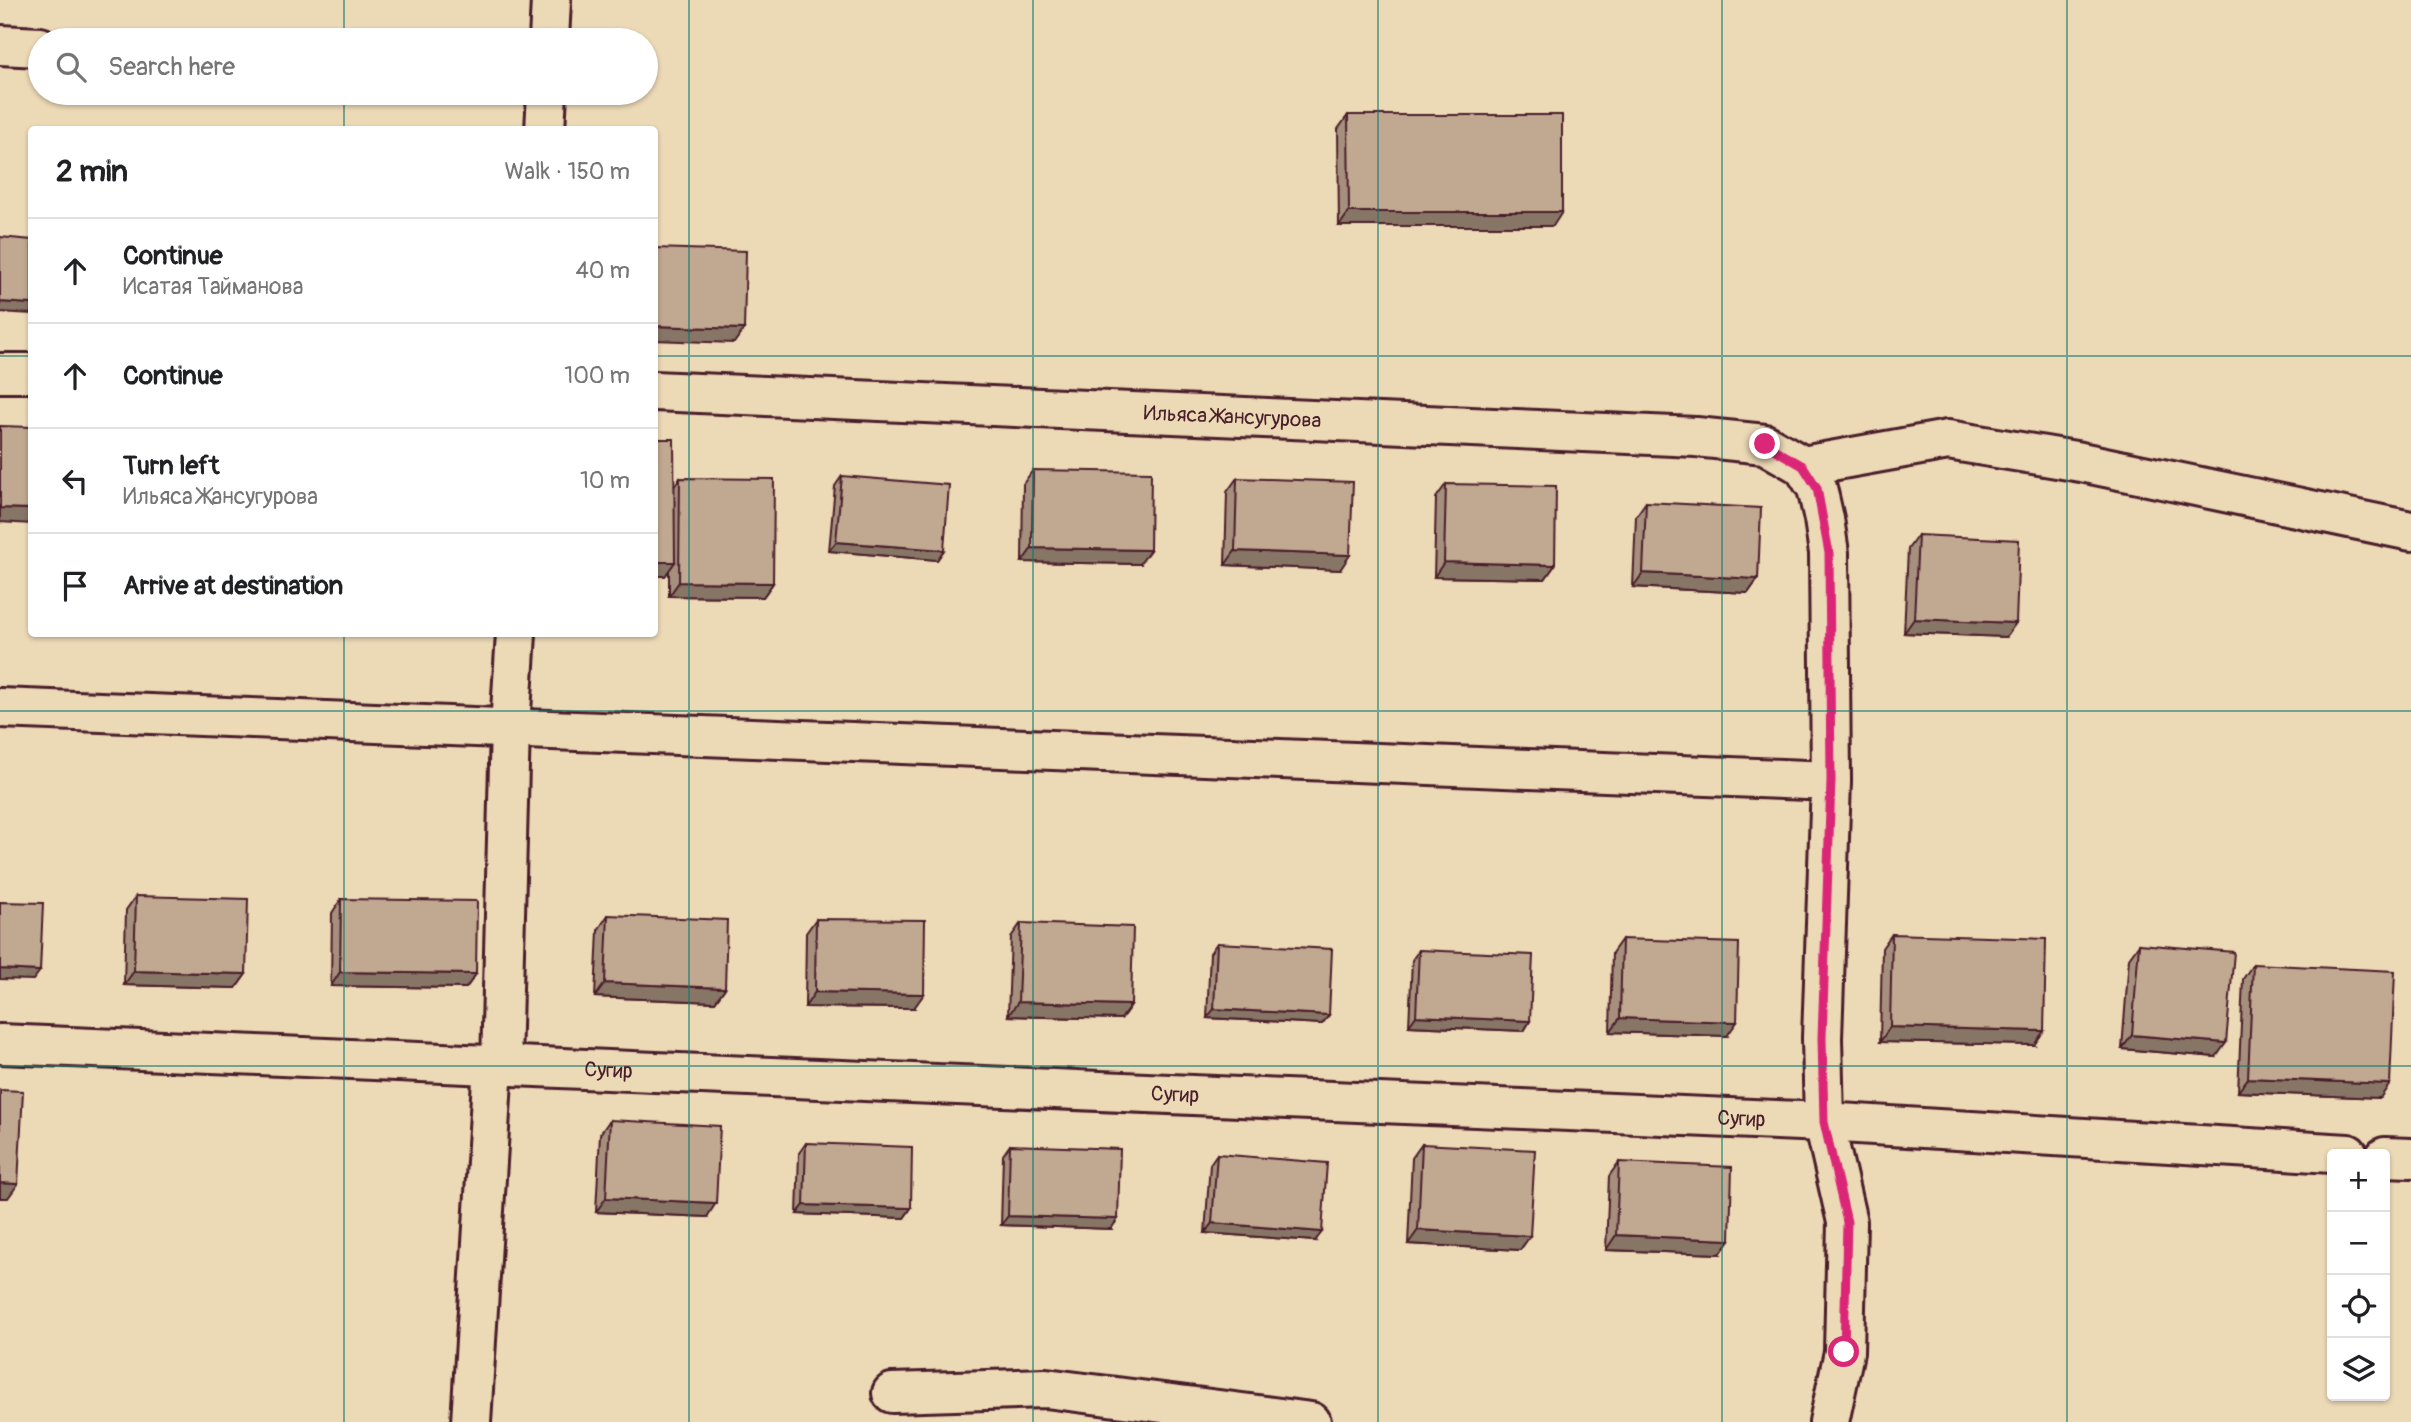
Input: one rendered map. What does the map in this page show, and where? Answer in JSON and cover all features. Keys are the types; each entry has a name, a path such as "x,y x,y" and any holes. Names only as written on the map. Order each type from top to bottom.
{"street":[{"path":"550,28 551,0"},
{"path":"0,45 28,46"},
{"path":"545,126 546,105"},
{"path":"0,373 28,373"},
{"name":"Ильяса Жансугурова","path":"658,391 1696,437 1765,444 1803,466"},
{"path":"1829,1422 1844,1352 1847,1222 1824,1122 1822,1038 1831,781 1829,553 1817,488 1803,466 1948,440 2081,463 2411,531"},
{"path":"471,1422 497,1064 516,637"},
{"path":"0,708 1831,781"},
{"name":"Сугир","path":"0,1044 1824,1122 2327,1153"},
{"path":"2390,1157 2411,1158"},
{"path":"892,1393 1046,1388 1311,1422"}],"building":[{"path":"1348,115 1562,115 1562,212 1349,212"},
{"path":"0,237 28,240 28,304 0,302"},
{"path":"658,248 746,251 744,329 658,326"},
{"path":"0,426 28,427 28,509 0,508"},
{"path":"658,439 674,439 675,562 658,562"},
{"path":"1033,470 1151,472 1150,550 1032,548"},
{"path":"842,476 949,485 944,550 836,542"},
{"path":"680,478 774,479 773,583 679,582"},
{"path":"1237,478 1353,482 1350,555 1235,551"},
{"path":"1446,484 1556,486 1555,565 1444,562"},
{"path":"1646,502 1761,508 1758,579 1643,573"},
{"path":"1918,535 2019,540 2016,623 1914,619"},
{"path":"136,896 248,899 246,974 134,971"},
{"path":"341,899 477,901 476,974 340,972"},
{"path":"0,902 43,903 40,971 0,969"},
{"path":"608,915 727,920 725,988 605,983"},
{"path":"816,919 925,920 924,994 815,992"},
{"path":"1021,923 1133,927 1131,1005 1018,1002"},
{"path":"1892,934 2046,939 2044,1031 1890,1027"},
{"path":"1622,939 1739,943 1737,1022 1620,1018"},
{"path":"1217,943 1332,949 1329,1015 1214,1009"},
{"path":"2139,944 2234,952 2226,1043 2132,1035"},
{"path":"1419,950 1533,955 1530,1021 1416,1016"},
{"path":"2253,964 2395,971 2390,1084 2248,1078"},
{"path":"0,1090 23,1091 18,1184 0,1183"},
{"path":"610,1120 720,1126 716,1203 606,1198"},
{"path":"806,1143 912,1147 911,1208 804,1205"},
{"path":"1422,1144 1535,1150 1530,1236 1418,1230"},
{"path":"1010,1145 1120,1149 1118,1219 1008,1216"},
{"path":"1217,1154 1327,1163 1322,1232 1212,1223"},
{"path":"1619,1162 1732,1167 1730,1240 1616,1235"}],"route":[{"path":"1765,444 1803,466 1817,488 1829,553 1831,781 1822,1038 1824,1122 1847,1222 1844,1352"}]}
